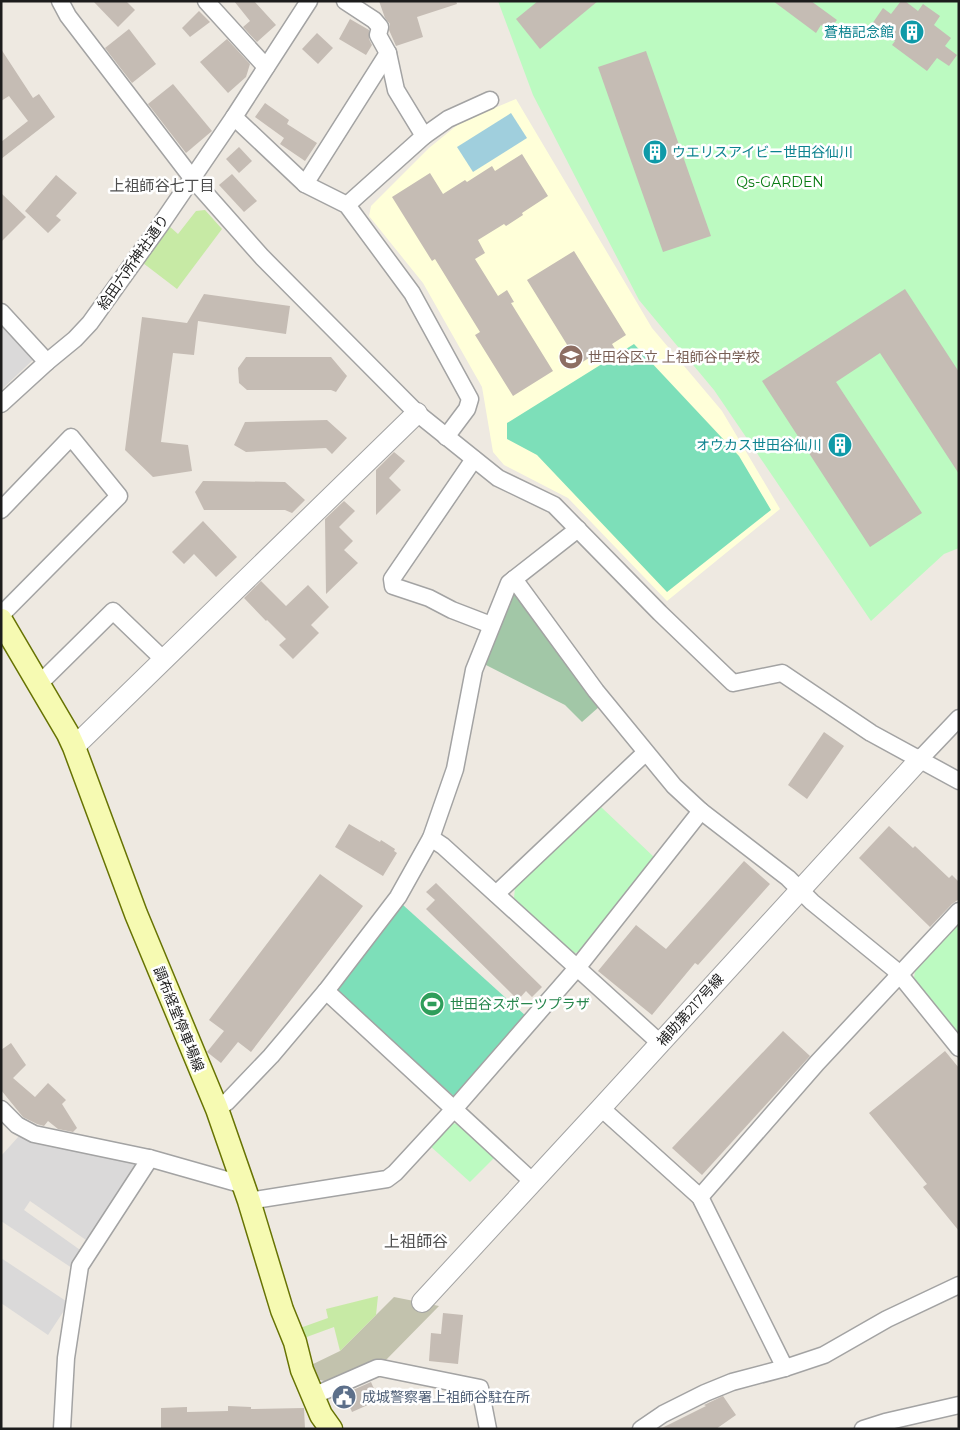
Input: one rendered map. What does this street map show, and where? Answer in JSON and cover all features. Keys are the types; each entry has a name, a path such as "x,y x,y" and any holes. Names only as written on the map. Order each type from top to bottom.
{"main road":[{"name":"調布経堂停車場線","path":"1,620 74,747 136,914 216,1109 246,1191 282,1310 295,1342 302,1370 321,1415 331,1429"}],"street":[{"path":"60,1 68,16 192,178 262,257 417,413 498,478 554,505 660,613 733,683 782,672 871,733 959,780"},
{"path":"206,1 266,67"},
{"name":"給田六所神社通り","path":"1,404 46,362 75,339 90,323 150,240 234,117 309,1"},
{"path":"345,1 374,20 380,27 378,35 388,53 396,90 424,136"},
{"path":"305,184 388,53"},
{"path":"347,205 424,136 448,119 490,100"},
{"path":"234,117 305,184 347,205 412,293 470,398 467,409 446,437"},
{"path":"1,312 46,362"},
{"path":"74,747 417,413"},
{"path":"1,510 71,437 120,496 1,615"},
{"path":"474,459 392,579 393,586 429,598 452,610 491,625"},
{"path":"216,1109 227,1102 271,1056 326,991 398,897 431,838 455,769 474,670 509,583 578,529"},
{"path":"514,579 596,691 674,786 701,811 788,878 812,902 900,974 959,1048"},
{"path":"38,685 113,610 164,660"},
{"name":"補助第217号線","path":"422,1302 959,718"},
{"path":"496,894 645,752"},
{"path":"1,1109 18,1125 34,1134 149,1158 237,1183 246,1191 387,1179 395,1173 455,1108 578,968 701,811"},
{"path":"431,838 496,894 660,1043"},
{"path":"700,1197 817,1063 959,910"},
{"path":"326,991 534,1182"},
{"path":"601,1108 700,1197 785,1368"},
{"path":"62,1429 66,1358 80,1266 149,1158"},
{"path":"640,1429 662,1414 704,1393 732,1382 824,1355 886,1319 959,1285"},
{"path":"313,1396 377,1368 381,1368 480,1388 488,1429"},
{"path":"863,1429 959,1405"}],"shaded area":[{"name":"世田谷区立 上祖師谷中学校","path":"516,99 652,328 722,411 780,509 667,601 568,498 504,465 493,452 482,387 423,283 369,216 371,206 429,148 461,122"},
{"path":"1,317 37,356 1,390"},
{"path":"514,590 600,706 582,722 565,705 484,664"},
{"path":"20,1135 137,1163 86,1240 30,1201 24,1210 83,1252 72,1268 1,1221 1,1156"},
{"path":"1,1258 69,1303 48,1335 1,1303"},
{"path":"394,1297 439,1306 383,1363 329,1382 315,1379 309,1366 340,1351"}],"green space":[{"name":"Qs-GARDEN","path":"498,1 959,1 959,548 944,554 871,621 714,390 639,300 533,95"},
{"path":"205,210 222,229 177,289 143,263 169,226 178,234 196,211"},
{"path":"634,344 739,456 771,510 667,592 537,455 507,439 507,423"},
{"path":"601,807 655,858 579,952 571,954 514,898 515,888"},
{"name":"世田谷スポーツプラザ","path":"403,905 527,1017 456,1098 336,992"},
{"path":"959,923 959,1034 914,978 915,971"},
{"path":"451,1123 458,1124 495,1157 470,1182 429,1145"},
{"path":"378,1296 376,1315 340,1351 334,1327 304,1338 300,1328 328,1318 326,1309"}],"water":[{"path":"511,113 527,138 473,172 457,147"}],"building":[{"path":"93,1 126,1 135,10 118,27"},
{"path":"234,1 254,1 276,25 257,42 243,27 250,21"},
{"path":"379,1 456,1 457,4 417,17 423,37 396,46 389,30 390,24 385,18"},
{"path":"538,1 598,1 540,49 516,19"},
{"path":"773,1 811,1 837,20 828,31 821,25 816,33"},
{"name":"蒼梧記念館","path":"901,1 905,1 918,11 923,4 940,16 934,25 951,38 945,46 957,55 949,66 937,58 927,71 892,45 895,41 872,24 883,8 891,14"},
{"path":"199,11 210,22 190,37 182,28"},
{"path":"350,19 369,30 369,39 372,45 366,55 339,39"},
{"path":"129,29 156,64 132,83 105,48"},
{"path":"317,33 333,48 318,64 302,49"},
{"path":"227,39 250,64 246,77 228,93 200,62"},
{"path":"1,49 33,98 39,94 55,117 1,159 1,142 28,121 9,96 1,101"},
{"name":"ウエリスアイビー世田谷仙川","path":"646,51 711,236 663,252 598,67"},
{"path":"173,84 212,131 186,153 148,104"},
{"path":"265,103 289,120 287,124 317,143 305,161 280,144 284,138 255,117"},
{"path":"239,147 252,161 239,173 226,159"},
{"path":"522,154 548,196 506,226 504,224 478,240 485,253 475,259 498,296 507,290 514,302 511,303 553,371 513,396 475,335 480,332 435,259 432,261 392,197 430,173 443,194 492,166 495,171"},
{"path":"232,174 257,201 244,212 219,185"},
{"path":"56,175 77,193 56,216 61,220 48,233 25,211"},
{"path":"1,193 26,217 1,242"},
{"path":"574,251 626,335 612,344 615,349 597,360 594,355 579,364 527,280"},
{"name":"オウカス世田谷仙川","path":"905,289 959,372 959,474 880,353 836,382 922,513 870,547 762,381"},
{"path":"204,294 290,306 286,334 198,321 194,355 173,353 161,442 188,445 192,471 153,477 125,450 142,317 187,323"},
{"path":"246,357 331,357 347,376 336,392 331,390 247,390 239,383 238,368"},
{"path":"327,420 347,438 332,454 326,448 246,452 234,445 245,422"},
{"path":"394,452 405,461 389,478 401,490 376,515 376,470"},
{"path":"203,481 285,482 305,500 292,513 285,510 204,510 195,492"},
{"path":"344,501 355,511 339,527 353,541 344,550 358,563 326,594 325,519"},
{"path":"203,521 237,557 216,577 194,554 184,564 172,552"},
{"path":"261,581 286,606 308,585 329,607 311,625 319,633 293,659 279,645 286,639 244,598"},
{"path":"824,732 844,746 807,799 788,785"},
{"path":"349,824 395,849 394,851 397,853 383,876 335,847"},
{"path":"889,826 913,848 915,846 949,878 952,875 959,882 959,899 930,927 859,858"},
{"path":"744,861 770,884 698,965 695,963 652,1015 598,971 636,925 666,949"},
{"path":"320,874 363,906 251,1052 238,1042 221,1063 207,1052 224,1031 209,1020"},
{"path":"436,883 542,987 532,997 526,991 518,1000 426,909 435,900 426,892"},
{"path":"783,1031 810,1056 702,1175 672,1148"},
{"path":"11,1043 26,1065 13,1078 35,1097 48,1083 66,1100 62,1104 77,1128 73,1132 58,1129 48,1121 44,1126 23,1117 1,1090 1,1050"},
{"path":"945,1051 959,1068 959,1231 923,1187 927,1184 869,1113"},
{"path":"443,1313 463,1315 458,1364 429,1361 431,1333 441,1334"},
{"path":"371,1382 379,1400 352,1412 344,1394"},
{"path":"723,1396 736,1415 716,1429 660,1429 706,1406 704,1405"},
{"path":"228,1406 251,1407 251,1409 304,1408 305,1429 161,1429 161,1408 187,1407 187,1412 228,1411"}],"place":[{"name":"蒼梧記念館","path":"912,32"},
{"name":"ウエリスアイビー世田谷仙川","path":"655,152"},
{"name":"世田谷区立 上祖師谷中学校","path":"571,357"},
{"name":"オウカス世田谷仙川","path":"840,445"},
{"name":"世田谷スポーツプラザ","path":"432,1004"},
{"name":"成城警察署上祖師谷駐在所","path":"344,1397"}],"district":[{"name":"上祖師谷七丁目","path":"162,186"},
{"name":"上祖師谷","path":"416,1241"}]}
